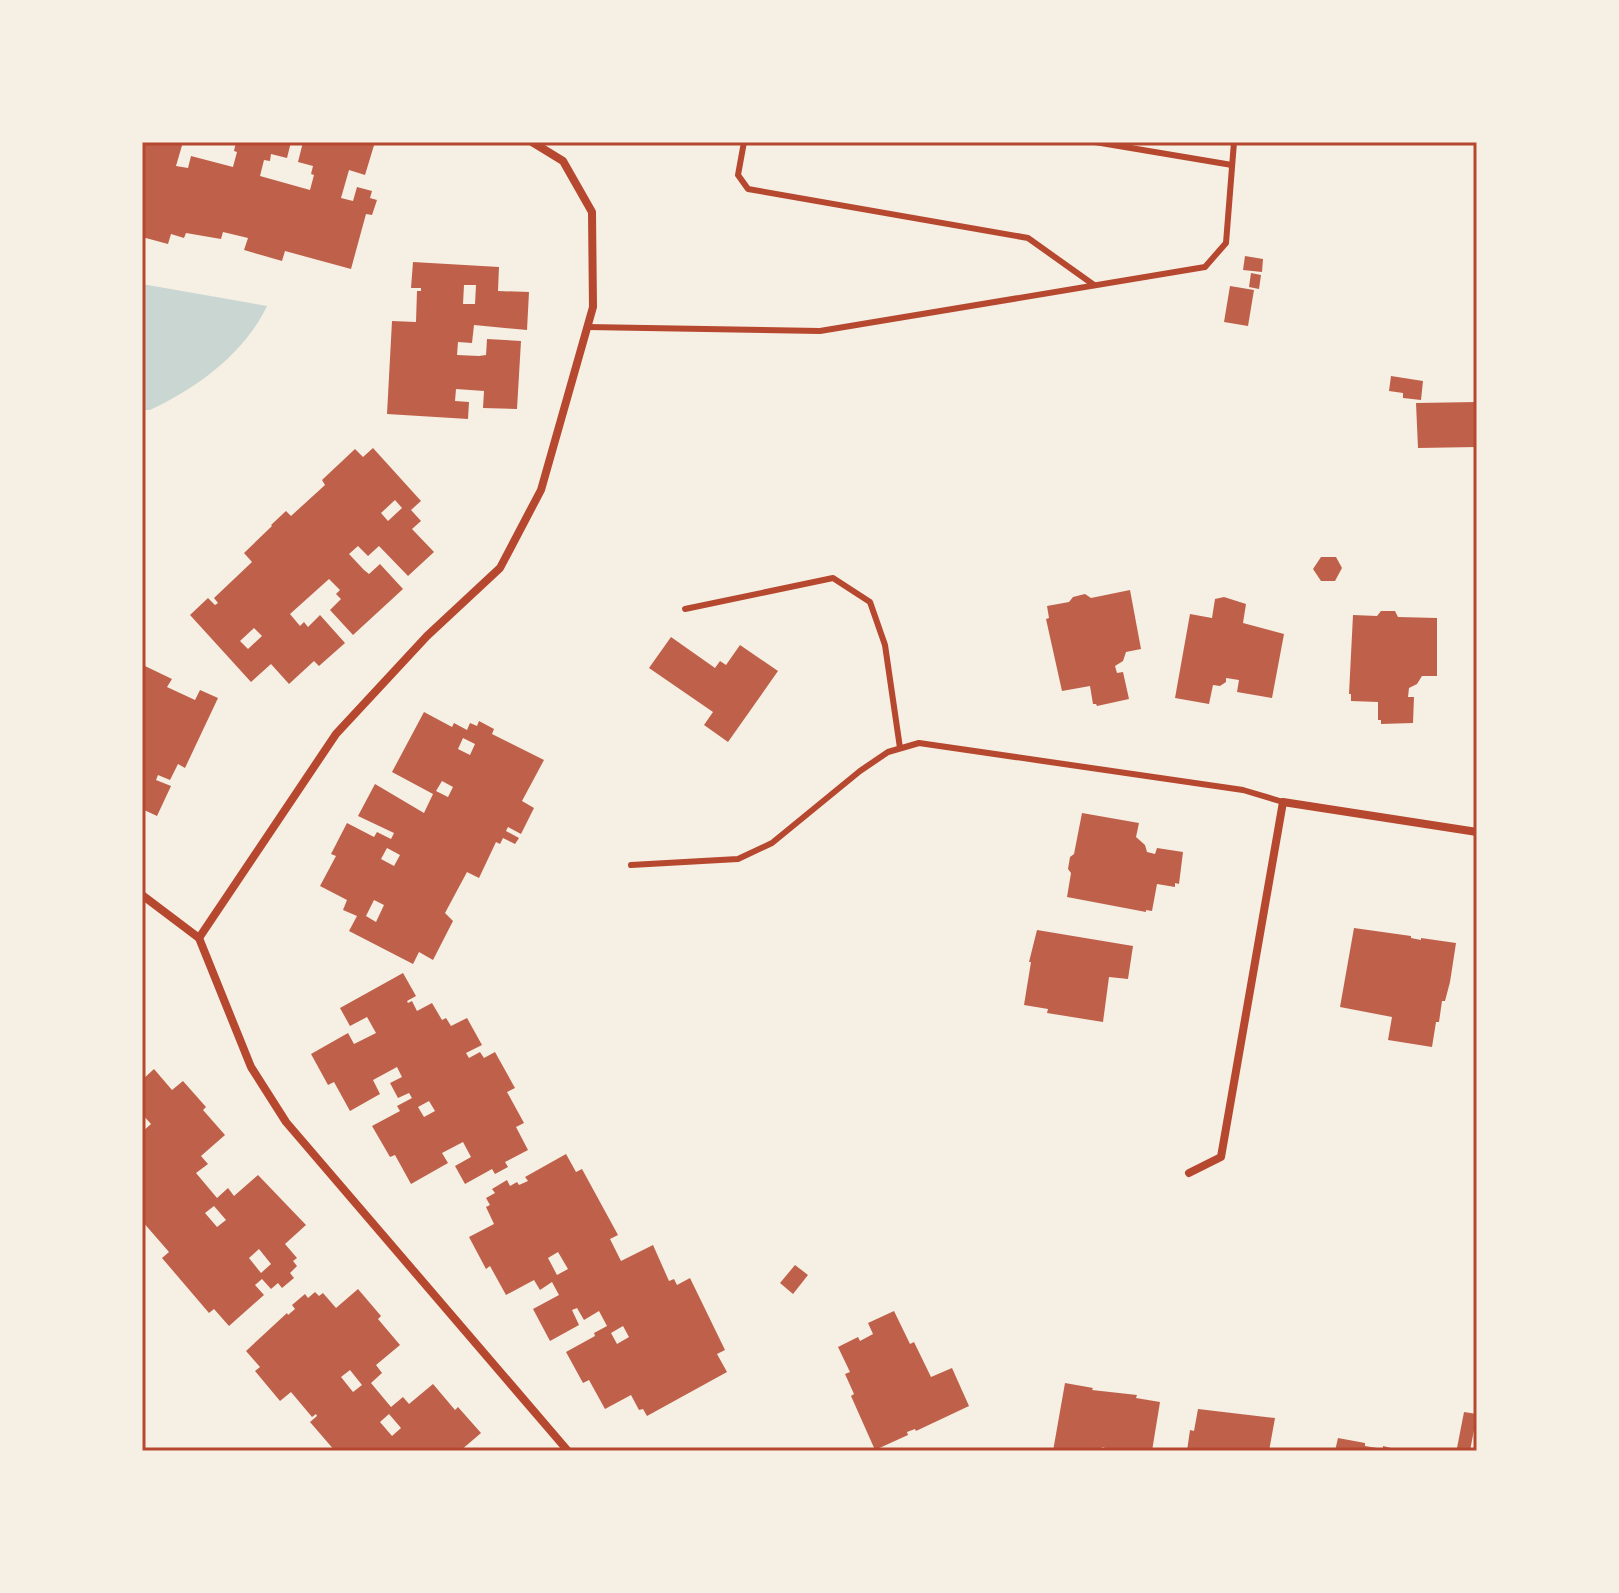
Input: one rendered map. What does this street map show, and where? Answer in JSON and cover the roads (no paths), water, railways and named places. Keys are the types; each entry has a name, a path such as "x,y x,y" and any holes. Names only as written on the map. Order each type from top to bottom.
{"street":[{"path":"199,938 336,734 427,636 500,568 541,490 593,307 592,212 563,161 532,142"},
{"path":"1189,1173 1221,1157 1283,802 1477,832"},
{"path":"142,895 199,938 251,1067 286,1122 568,1451"}],"lane":[{"path":"744,142 738,175 748,189 1028,238 1094,285"},
{"path":"1095,142 1232,165"},
{"path":"587,327 820,331 1205,267 1226,243 1234,142"},
{"path":"685,609 833,578 870,602 885,645 900,748"},
{"path":"631,865 738,859 752,855 772,843 888,752 919,743 1243,790 1283,802"}]}
